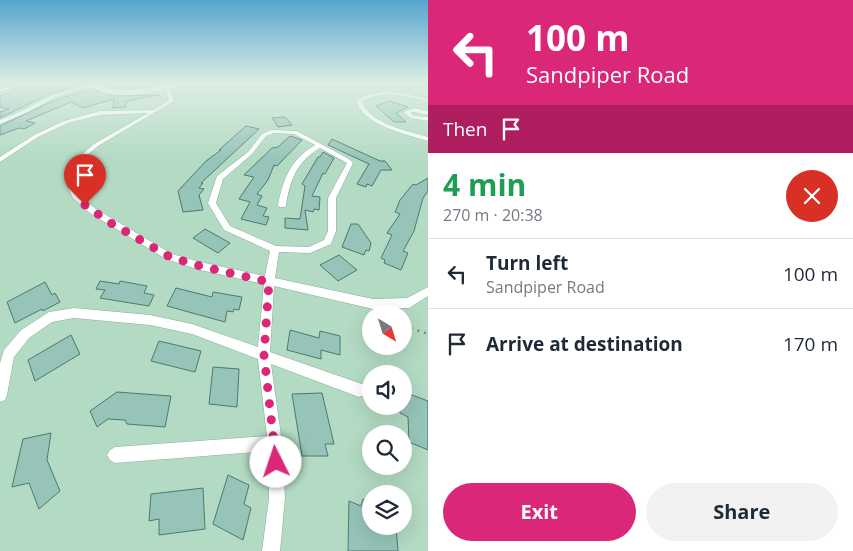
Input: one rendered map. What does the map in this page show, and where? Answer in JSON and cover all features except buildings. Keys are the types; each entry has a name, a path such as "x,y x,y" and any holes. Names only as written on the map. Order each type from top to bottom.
{"street":[{"path":"0,122 30,109"},
{"path":"159,109 96,145 83,156 72,170 71,186 77,198 109,222 170,257 269,282 373,304 409,303 428,291"},
{"path":"361,109 379,122 428,139"},
{"path":"428,113 418,110 406,112 413,117 428,119"},
{"path":"0,160 36,136 66,122 100,113 155,111"},
{"path":"273,131 295,132 350,163 332,198 332,231 328,242 310,250 275,249 227,228 212,203 220,178 250,153 264,135 273,131"},
{"path":"282,205 285,182 297,163 308,152 320,145"},
{"path":"271,551 277,498 275,443 264,355 269,282 275,249"},
{"path":"0,395 8,354 26,334 49,317 74,312 150,320 192,329 359,390"},
{"path":"114,455 275,443"}],"path":[{"path":"412,329 428,334"}],"route":[{"path":"85,205 109,222 170,257 269,282 264,355 276,462"}]}
